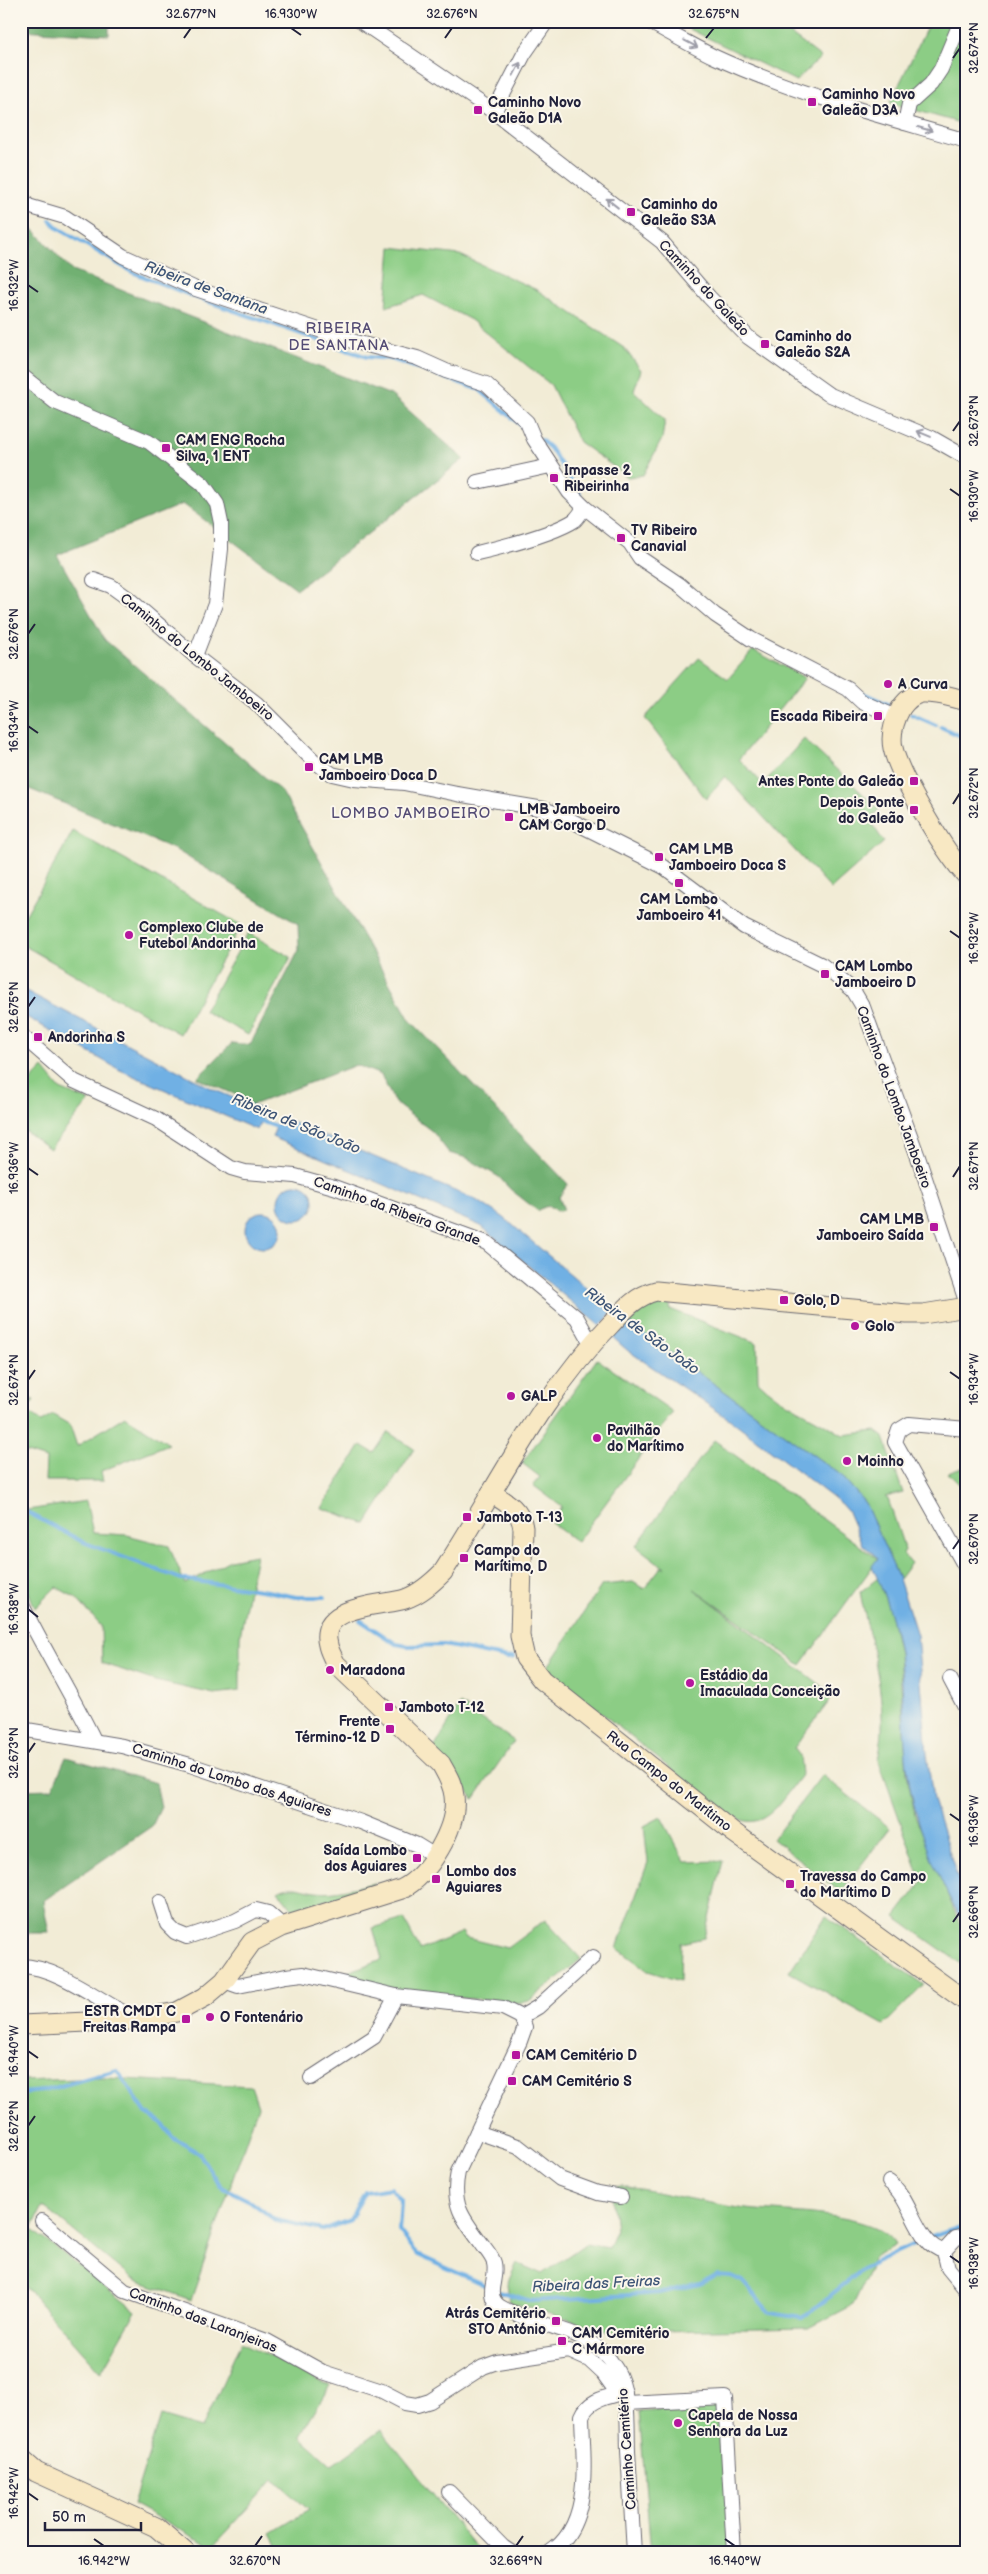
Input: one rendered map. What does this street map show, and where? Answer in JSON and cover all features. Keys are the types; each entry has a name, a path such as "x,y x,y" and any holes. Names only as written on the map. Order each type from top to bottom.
{"main road":[{"path":"967,701 922,693 915,695 900,710 892,739 895,756 948,854 967,876"},
{"path":"21,2025 131,2020 182,2010 206,1997 224,1981 252,1942 281,1927 402,1889 419,1877 435,1856 448,1829 455,1808 451,1780 441,1764 335,1663 327,1638 332,1623 344,1613 368,1604 404,1599 428,1586 443,1572 557,1387 604,1330 635,1299 656,1291 907,1314 923,1314 967,1306"},
{"name":"Rua Campo do Marítimo","path":"491,1493 513,1508 521,1518 523,1528 520,1636 525,1658 542,1680 746,1842 967,2002"},
{"path":"21,2459 36,2472 156,2527 186,2553"}],"street":[{"name":"Caminho do Galeão","path":"360,21 494,112 662,242 748,337 828,394 932,438 967,458"},
{"path":"494,112 524,54 548,21"},
{"path":"648,21 715,56 768,78 905,123 967,141"},
{"path":"905,123 909,104 931,84 941,70 961,21"},
{"path":"21,198 28,206 65,217 123,256 152,271 196,289 355,342 417,358 446,371 486,384 527,422 534,439 550,466 584,507 630,543 640,558 680,585 715,615 751,639 848,689 862,702 900,710"},
{"path":"21,375 56,402 149,442 203,484 217,504 221,524 221,549 215,604 195,656"},
{"path":"477,482 550,466"},
{"path":"477,553 512,545 549,531 576,519 584,507"},
{"name":"Caminho do Lombo Jamboeiro","path":"94,580 110,586 129,599 195,656 256,702 314,761 332,774 354,779 404,783 544,809 664,867 744,927 822,965 842,980 853,990 863,1007 918,1157 967,1306"},
{"name":"Caminho da Ribeira Grande","path":"21,1035 74,1081 156,1119 231,1168 245,1172 295,1176 334,1187 487,1243 577,1318 592,1345"},
{"path":"967,1429 909,1424 899,1430 895,1442 967,1570"},
{"path":"21,1603 46,1654 74,1700 94,1740"},
{"path":"950,1679 967,1711"},
{"name":"Caminho do Lombo dos Aguiares","path":"21,1729 94,1740 190,1765 308,1803 409,1842 435,1856"},
{"path":"160,1902 167,1924 175,1932 186,1937 235,1921 256,1910 268,1913 281,1927"},
{"path":"224,1981 238,1986 303,1974 396,1996 503,2008 523,2023 593,1957"},
{"path":"21,1966 31,1966 48,1971 123,2012 131,2020"},
{"path":"311,2078 374,2036 396,1996"},
{"name":"Caminho Cemitério","path":"523,2023 458,2172 454,2188 456,2204 463,2218 492,2258 494,2277 491,2291 493,2299 506,2310 567,2330 594,2345 617,2370 623,2396 634,2553"},
{"path":"477,2132 518,2146 560,2178 598,2193 621,2197"},
{"path":"889,2182 901,2194 926,2239 934,2247 944,2251"},
{"name":"Caminho das Laranjeiras","path":"42,2221 125,2291 267,2341 323,2372 382,2391 405,2403 418,2405 430,2401 483,2367 497,2362 569,2352 589,2360 623,2396"},
{"path":"944,2251 956,2238 967,2235"},
{"path":"944,2251 948,2268 967,2291"},
{"path":"549,2553 564,2540 579,2511 583,2479 582,2416 584,2410 596,2400 623,2396 725,2398 734,2553"},
{"path":"449,2492 503,2547 512,2553"}],"green space":[{"path":"21,21 109,21 109,35 21,30"},
{"path":"673,21 779,21 777,24 821,57 796,81"},
{"path":"930,21 967,21 967,125 890,103"},
{"path":"21,216 72,271 391,395 464,459 297,589 183,504 57,555 105,640 282,792 410,1020 568,1184 559,1197 564,1210 557,1211 548,1206 538,1211 510,1189 499,1177 467,1158 449,1153 433,1132 395,1103 381,1075 356,1065 252,1105 234,1094 197,1078 232,1043 250,1045 299,950 298,924 176,850 27,788 21,795"},
{"path":"391,247 460,255 537,290 624,348 641,370 634,391 665,420 662,439 643,475 628,477 579,442 551,385 471,320 423,295 386,307"},
{"path":"753,650 805,678 739,759 763,784 804,739 879,809 870,821 884,842 831,889 725,776 706,799 645,718 699,658 728,679"},
{"name":"Complexo Clube de Futebol Andorinha","path":"73,831 241,925 180,1034 21,944 21,923"},
{"path":"248,933 291,957 248,1035 204,1011"},
{"path":"43,1068 60,1089 89,1101 50,1149 21,1128 21,1091"},
{"path":"647,1298 671,1299 670,1309 757,1343 758,1381 788,1404 843,1435 876,1431 884,1437 903,1493 885,1497 888,1499 905,1550 903,1554 911,1563 899,1579 865,1503 841,1475 625,1320"},
{"name":"Pavilhão do Marítimo","path":"597,1359 673,1412 577,1542 551,1523 562,1507 533,1485 540,1477 522,1463"},
{"path":"21,1397 34,1400 26,1411 41,1422 53,1415 70,1425 77,1446 125,1416 169,1444 101,1471 103,1481 45,1481 46,1459 21,1451"},
{"path":"388,1432 414,1449 366,1524 322,1508 361,1445 374,1453"},
{"path":"714,1440 878,1559 801,1665 694,1589 834,1695 794,1748 800,1756 802,1774 774,1810 756,1821 747,1821 736,1817 734,1820 604,1715 545,1671 602,1585 633,1582 644,1589 661,1567 665,1568 636,1546"},
{"path":"967,1466 967,1492 948,1473"},
{"path":"86,1501 93,1533 127,1535 169,1546 185,1584 230,1560 256,1555 240,1636 240,1691 214,1694 155,1681 102,1663 101,1626 76,1598 56,1587 35,1608 21,1573 21,1511"},
{"path":"878,1578 891,1616 899,1654 907,1774 915,1815 958,1920 967,1932 967,1968 895,1917 922,1882 878,1759 881,1739 881,1697 874,1654 860,1592"},
{"path":"460,1704 514,1741 474,1799 433,1750"},
{"path":"66,1757 156,1783 161,1807 152,1826 43,1901 49,1933 21,1933 21,1790 52,1789"},
{"path":"822,1775 890,1828 840,1892 773,1839"},
{"path":"661,1817 685,1862 723,1861 704,1938 681,1943 680,1981 648,1971 617,1948 648,1862 644,1826"},
{"path":"375,1883 363,1890 293,1910 278,1891 288,1887 297,1887 323,1892"},
{"path":"826,1916 924,1985 884,2025 789,1972"},
{"path":"404,1919 420,1950 462,1932 466,1938 507,1948 545,1920 581,1959 529,2001 521,2003 401,1993 330,1979 382,1959 373,1928"},
{"path":"106,2078 251,2086 258,2106 191,2300 131,2278 43,2206 32,2229 136,2311 101,2372 21,2282 21,2081"},
{"path":"622,2186 739,2208 824,2215 847,2219 868,2225 885,2233 896,2245 872,2259 867,2276 853,2305 809,2328 611,2332 510,2302 507,2284 517,2263 542,2274 585,2244 608,2248 616,2229 611,2187"},
{"path":"241,2342 330,2386 300,2436 332,2465 381,2430 480,2553 263,2553 277,2544 271,2533 309,2510 274,2479 212,2547 133,2504 161,2416 202,2428"},
{"path":"724,2404 731,2553 651,2553 639,2411"}],"water":[{"path":"24,990 217,1091 265,1111 257,1130 120,1070 21,1014 21,995"},
{"path":"280,1117 476,1200 503,1217 614,1311 600,1326 481,1226 272,1137"},
{"path":"296,1184 303,1185 309,1189 313,1195 313,1209 309,1215 303,1219 296,1220 289,1219 283,1215 279,1209 278,1202 279,1195 283,1189 289,1185"},
{"path":"263,1212 270,1213 276,1217 280,1223 280,1237 276,1243 270,1247 263,1248 256,1247 250,1243 246,1237 245,1230 246,1223 250,1217 256,1213"},
{"path":"625,1320 841,1475 865,1503 899,1579 917,1635 927,1754 933,1800 958,1879 967,1898 967,1929 938,1875 922,1833 911,1793 906,1759 899,1653 889,1609 872,1566 878,1558 862,1544 848,1512 841,1504 735,1423 627,1350 610,1335"}],"waterway":[{"name":"Ribeira de Santana","path":"23,187 26,190"},
{"name":"Ribeira de Santana","path":"50,220 58,228 132,272 192,296 367,357 391,359 478,389"},
{"name":"Ribeira de Santana","path":"481,391 523,427"},
{"name":"Ribeira de Santana","path":"541,440 550,448 580,494"},
{"name":"Ribeira de Santana","path":"863,693 888,704"},
{"name":"Ribeira de Santana","path":"911,714 936,725"},
{"name":"Ribeira de Santana","path":"941,727 967,739"},
{"name":"Ribeira de São João","path":"258,1120 280,1128"},
{"path":"21,1509 83,1542 181,1579 296,1597 324,1597"},
{"path":"360,1620 396,1644 408,1646 444,1645 508,1658 514,1657"},
{"name":"Ribeira das Freiras","path":"21,2093 43,2091 117,2070 146,2113 162,2123 173,2138 199,2153 220,2186 250,2201 275,2220 323,2230 350,2220 365,2192 391,2188 401,2200 399,2230 418,2255 489,2287"},
{"path":"931,2237 967,2225"},
{"name":"Ribeira das Freiras","path":"495,2290 531,2301 599,2297 659,2293 700,2284 717,2275 731,2276 742,2281 770,2313 802,2318 867,2266 916,2243"}],"place":[{"name":"Caminho Novo Galeão D3A","path":"812,102"},
{"name":"Caminho Novo Galeão D1A","path":"478,110"},
{"name":"Caminho do Galeão S3A","path":"631,212"},
{"name":"Caminho do Galeão S2A","path":"765,344"},
{"name":"CAM ENG Rocha Silva, 1 ENT","path":"166,448"},
{"name":"Impasse 2 Ribeirinha","path":"554,478"},
{"name":"TV Ribeiro Canavial","path":"621,538"},
{"name":"A Curva","path":"888,684"},
{"name":"Escada Ribeira","path":"878,716"},
{"name":"CAM LMB Jamboeiro Doca D","path":"309,767"},
{"name":"Antes Ponte do Galeão","path":"914,781"},
{"name":"Depois Ponte do Galeão","path":"914,810"},
{"name":"LMB Jamboeiro CAM Corgo D","path":"509,817"},
{"name":"CAM LMB Jamboeiro Doca S","path":"659,857"},
{"name":"CAM Lombo Jamboeiro 41","path":"679,883"},
{"name":"Complexo Clube de Futebol Andorinha","path":"129,935"},
{"name":"CAM Lombo Jamboeiro D","path":"825,974"},
{"name":"Andorinha S","path":"38,1037"},
{"name":"CAM LMB Jamboeiro Saída","path":"934,1227"},
{"name":"Golo, D","path":"784,1300"},
{"name":"Golo","path":"855,1326"},
{"name":"GALP","path":"511,1396"},
{"name":"Pavilhão do Marítimo","path":"597,1438"},
{"name":"Moinho","path":"847,1461"},
{"name":"Jamboto T-13","path":"467,1517"},
{"name":"Campo do Marítimo, D","path":"464,1558"},
{"name":"Maradona","path":"330,1670"},
{"name":"Estádio da Imaculada Conceição","path":"690,1683"},
{"name":"Jamboto T-12","path":"389,1707"},
{"name":"Frente Término-12 D","path":"390,1729"},
{"name":"Saída Lombo dos Aguiares","path":"417,1858"},
{"name":"Lombo dos Aguiares","path":"436,1879"},
{"name":"Travessa do Campo do Marítimo D","path":"790,1884"},
{"name":"O Fontenário","path":"210,2017"},
{"name":"ESTR CMDT C Freitas Rampa","path":"186,2019"},
{"name":"CAM Cemitério D","path":"516,2055"},
{"name":"CAM Cemitério S","path":"512,2081"},
{"name":"Atrás Cemitério STO António","path":"556,2321"},
{"name":"CAM Cemitério C Mármore","path":"562,2341"},
{"name":"Capela de Nossa Senhora da Luz","path":"678,2423"}],"district":[{"name":"RIBEIRA DE SANTANA","path":"339,336"},
{"name":"LOMBO JAMBOEIRO","path":"411,813"}]}
